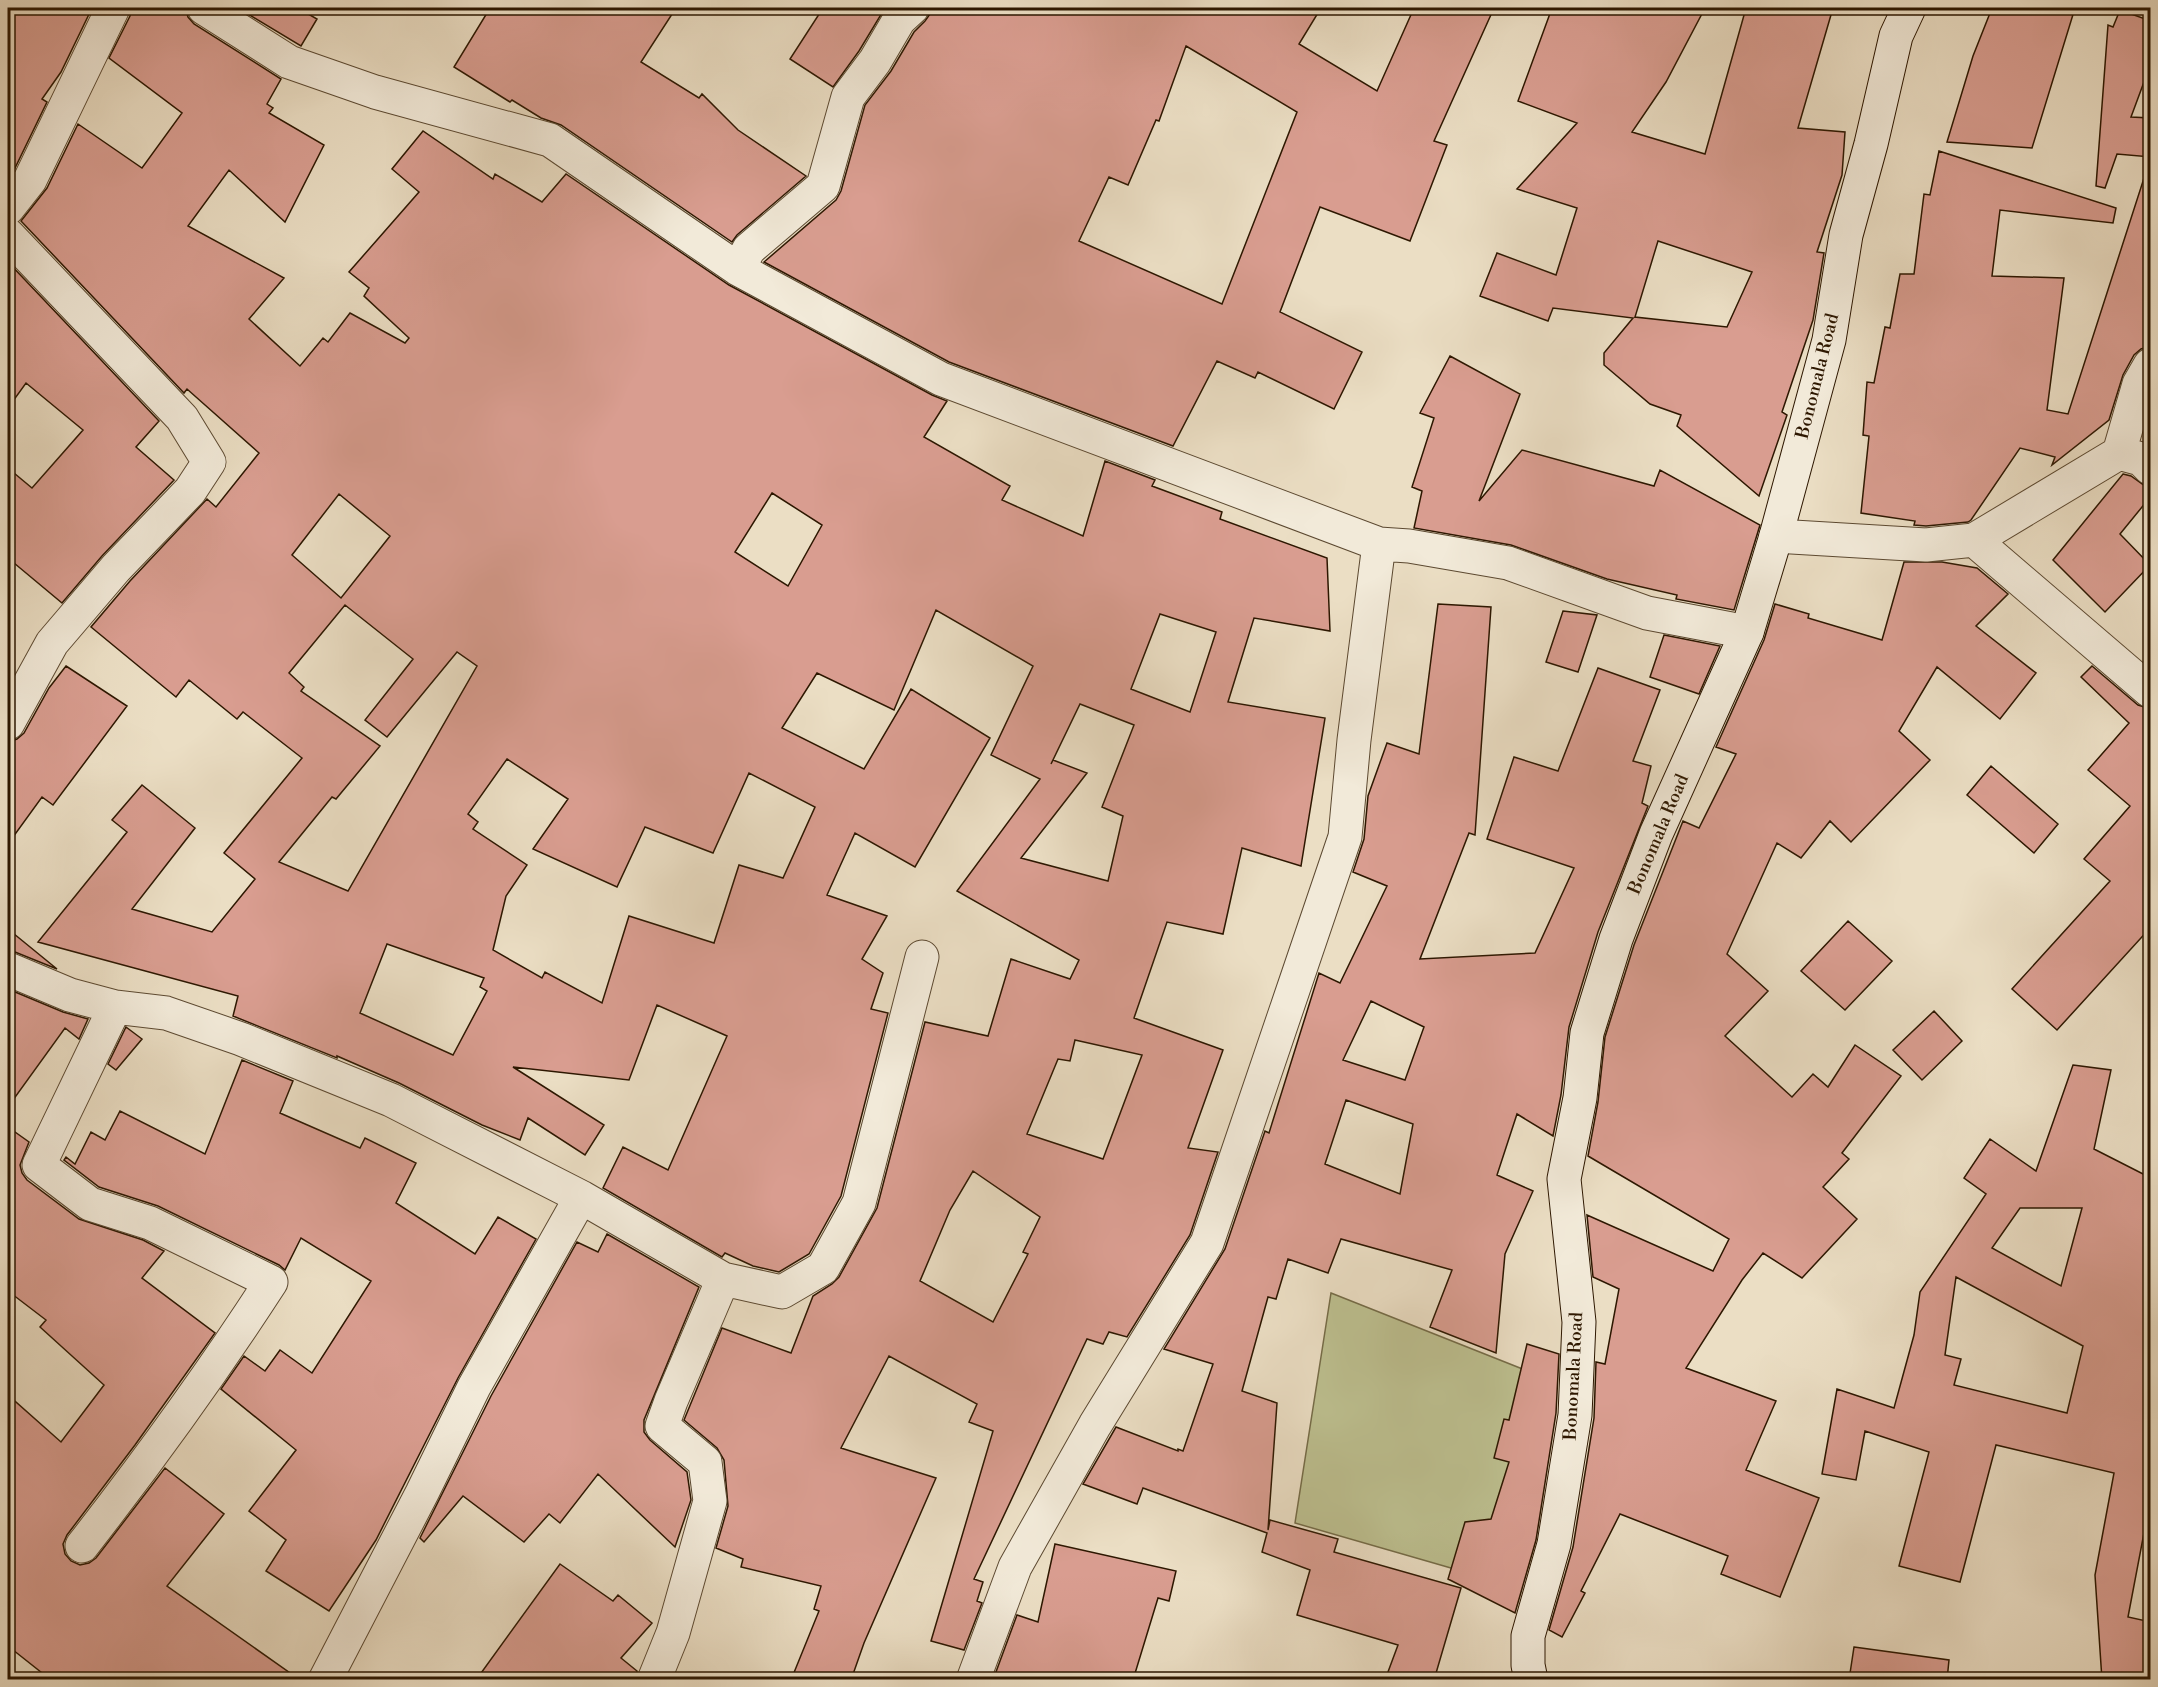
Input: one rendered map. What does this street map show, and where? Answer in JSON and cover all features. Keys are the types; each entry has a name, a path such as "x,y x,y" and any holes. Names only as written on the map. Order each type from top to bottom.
{"street":[{"path":"8,208 30,180 113,8"},
{"path":"204,8 289,62 375,92 550,140 738,269 941,378 1379,544 1408,546 1508,563 1647,613 1747,632"},
{"path":"738,269 749,249 824,186 848,97 875,61 899,20 912,8"},
{"name":"Bonomala Road","path":"1531,1680 1528,1665 1528,1636 1554,1544 1575,1415 1579,1322 1564,1179 1580,1098 1587,1033 1616,939 1656,834 1747,632 1776,536 1829,340 1846,235 1871,144 1896,36 1909,8"},
{"path":"8,235 182,418 209,462 190,491 117,568 52,642 8,723"},
{"path":"1776,536 1926,545 1974,540 2119,453 2139,384 2151,365"},
{"path":"2119,453 2140,459 2151,468"},
{"path":"1974,540 2151,691"},
{"path":"973,1680 1015,1567 1095,1425 1207,1243 1345,837 1354,740 1379,544"},
{"path":"8,969 70,995 115,1007 166,1013 241,1039 391,1100 581,1197 723,1279 782,1292 823,1268 860,1203 922,957"},
{"path":"82,1546 151,1457 222,1358 271,1282 150,1223 90,1204 39,1165 115,1007"},
{"path":"325,1680 422,1493 474,1386 581,1197"},
{"path":"654,1680 673,1633 710,1501 705,1462 662,1426 723,1279"}],"green space":[{"path":"1331,1293 1530,1372 1496,1581 1295,1523"}],"building":[{"path":"8,8 92,8 61,72 42,99 47,102 8,178"},
{"path":"132,8 185,8 194,24 281,79 267,104 273,108 269,113 324,145 285,222 229,170 188,226 284,278 249,319 300,366 323,338 328,342 350,313 405,343 409,338 364,296 369,288 349,272 419,192 392,169 423,131 493,179 495,174 542,202 566,174 729,285 947,401 924,437 1010,486 1002,500 1083,536 1105,461 1155,480 1152,486 1222,512 1220,519 1327,558 1330,631 1254,618 1228,702 1325,718 1301,866 1242,848 1223,934 1167,922 1134,1018 1223,1050 1188,1148 1218,1152 1190,1235 1127,1337 1109,1332 1103,1344 1087,1339 974,1579 983,1582 977,1601 982,1603 964,1650 931,1641 993,1431 969,1422 977,1404 889,1356 841,1448 936,1478 864,1643 851,1680 791,1680 819,1611 814,1609 821,1586 741,1567 743,1559 716,1548 728,1506 724,1460 717,1448 684,1420 722,1328 791,1353 813,1296 839,1277 877,1208 925,1022 988,1036 1011,959 1070,979 1079,960 957,891 1040,779 991,755 1033,666 936,610 894,710 817,673 782,728 864,769 911,689 990,738 915,867 855,833 827,895 887,916 862,959 883,973 871,1009 888,1013 841,1196 809,1254 779,1272 753,1266 725,1253 722,1257 603,1188 623,1147 668,1170 727,1036 657,1005 629,1080 513,1067 604,1125 585,1155 528,1118 520,1140 482,1125 399,1083 337,1056 337,1058 233,1016 238,996 38,942 127,832 112,820 142,785 195,828 132,909 212,932 255,879 224,853 302,758 243,712 237,719 189,680 176,697 91,627 130,581 207,499 216,507 259,453 187,389 184,393 21,221 47,188 78,124 142,168 182,113 109,58","holes":["772,493 822,525 788,586 735,552","339,494 390,536 341,598 292,555","345,605 413,659 365,720 387,737 457,652 477,666 348,891 279,862 332,797 336,799 380,746 301,691 304,687 289,673","1160,614 1216,632 1190,712 1131,689","1080,704 1134,725 1102,807 1123,816 1108,881 1021,858 1087,773 1053,760 1051,764","507,759 568,799 533,849 617,887 645,827 713,853 749,773 815,807 783,878 739,865 714,943 629,916 602,1003 545,972 542,978 493,950 506,896 527,865 473,829 478,822 468,814","387,944 484,978 480,987 487,991 453,1055 360,1013","1075,1040 1142,1055 1103,1159 1027,1134 1058,1059 1070,1061","973,1171 1040,1217 1023,1252 1028,1254 993,1322 920,1281 950,1210"]},
{"path":"238,8 298,8 317,19 301,46"},
{"path":"490,8 676,8 641,62 699,98 702,94 738,130 806,176 737,235 732,242 561,125 541,118 512,100 510,102 454,67"},
{"path":"823,8 885,8 859,51 833,87 790,59"},
{"path":"930,8 1321,8 1299,44 1377,91 1414,8 1494,8 1434,141 1447,145 1410,241 1320,207 1280,312 1362,352 1334,409 1258,372 1255,378 1217,361 1173,446 949,362 764,262 836,200 841,191 865,105 891,71 914,32 930,14","holes":["1186,46 1297,112 1222,304 1079,241 1109,177 1128,185 1156,120 1159,121"]},
{"path":"1552,8 1705,8 1666,82 1632,132 1705,154 1746,8 1833,8 1798,128 1845,132 1842,175 1817,252 1824,253 1813,320 1782,412 1787,415 1759,496 1677,426 1681,415 1650,404 1604,365 1604,353 1633,318 1553,308 1548,321 1480,296 1497,253 1556,275 1577,208 1517,189 1577,123 1518,101","holes":["1658,241 1752,272 1727,327 1635,317"]},
{"path":"1992,8 2075,8 2032,148 1947,142 1973,56"},
{"path":"2120,10 2151,21 2151,63 2131,117 2151,118 2151,157 2117,154 2105,188 2096,186 2108,25 2113,27"},
{"path":"1939,151 2116,208 2113,223 2000,210 1992,276 2064,278 2047,410 2068,414 2144,178 2151,179 2151,346 2141,349 2134,355 2123,375 2109,420 2052,465 2055,457 2020,448 1971,520 1926,526 1914,525 1915,521 1861,513 1869,436 1863,435 1867,382 1874,383 1885,327 1890,328 1900,274 1914,274 1924,194 1930,195"},
{"path":"8,262 159,421 136,447 174,480 102,556 62,603 8,558 8,468 32,488 83,430 26,383 8,408"},
{"path":"1450,356 1520,394 1479,501 1522,450 1654,486 1660,470 1760,525 1734,610 1676,599 1677,595 1607,579 1511,545 1414,528 1422,491 1412,487 1434,418 1420,413"},
{"path":"2123,474 2131,476 2145,486 2151,486 2151,496 2120,534 2150,565 2105,612 2053,560"},
{"path":"1904,562 1942,562 1977,568 2008,594 1976,626 2036,673 2000,719 1937,667 1899,731 1930,760 1851,842 1830,821 1801,858 1777,843 1727,954 1768,991 1725,1036 1792,1097 1813,1074 1828,1087 1855,1045 1901,1076 1842,1153 1849,1159 1823,1187 1857,1219 1802,1278 1763,1253 1742,1280 1686,1368 1776,1401 1746,1470 1819,1498 1780,1597 1721,1574 1728,1556 1620,1514 1581,1591 1585,1593 1562,1637 1549,1630 1573,1547 1594,1418 1596,1362 1605,1364 1619,1289 1593,1277 1587,1215 1713,1271 1729,1239 1588,1156 1598,1102 1605,1037 1634,945 1683,821 1699,828 1736,754 1716,747 1764,640 1775,604 1809,614 1808,618 1882,640"},
{"path":"1438,604 1491,607 1475,835 1469,833 1420,959 1535,953 1574,868 1487,839 1514,757 1558,771 1598,668 1660,690 1633,761 1651,766 1642,803 1648,806 1598,932 1569,1027 1561,1095 1553,1136 1517,1114 1497,1175 1533,1191 1505,1254 1496,1353 1430,1327 1452,1270 1341,1239 1328,1273 1288,1259 1276,1299 1268,1297 1242,1391 1277,1403 1268,1530 1270,1520 1338,1539 1334,1552 1461,1588 1434,1680 1385,1680 1398,1645 1297,1615 1310,1570 1262,1552 1267,1533 1143,1488 1137,1504 1083,1484 1116,1427 1183,1451 1213,1364 1164,1349 1225,1249 1265,1131 1269,1133 1319,973 1340,983 1387,886 1353,872 1364,839 1368,796 1387,743 1419,754","holes":["1371,1001 1424,1027 1405,1080 1343,1060","1346,1100 1413,1124 1400,1194 1325,1164"]},
{"path":"1563,611 1597,615 1578,672 1546,662"},
{"path":"1664,635 1720,646 1699,694 1650,677"},
{"path":"66,666 127,706 53,805 42,797 8,844 8,742 24,733 49,688"},
{"path":"2092,666 2138,705 2151,709 2151,927 2057,1030 2012,989 2110,881 2084,859 2130,806 2088,770 2129,723 2081,677"},
{"path":"1991,766 2058,824 2034,853 1967,795"},
{"path":"1848,921 1892,961 1845,1010 1801,971"},
{"path":"8,929 57,969 8,951"},
{"path":"8,989 63,1012 88,1019 79,1039 65,1028 8,1107"},
{"path":"1934,1011 1962,1041 1922,1080 1893,1050"},
{"path":"126,1027 142,1039 116,1070 108,1064"},
{"path":"242,1060 293,1081 280,1113 360,1148 365,1138 416,1163 396,1203 475,1254 498,1217 536,1239 458,1378 376,1540 329,1611 266,1571 286,1540 249,1511 296,1450 221,1389 244,1356 265,1371 280,1350 312,1373 371,1281 301,1238 285,1270 158,1206 99,1187 64,1160 66,1157 75,1164 91,1132 105,1140 120,1111 205,1154"},
{"path":"2073,1065 2111,1070 2094,1149 2151,1178 2151,1496 2128,1617 2151,1622 2151,1680 2102,1680 2095,1575 2114,1473 1996,1445 1960,1582 1899,1566 1929,1452 1865,1431 1856,1480 1822,1474 1837,1389 1894,1408 1914,1335 1920,1292 1986,1194 1964,1178 1990,1139 2036,1171","holes":["2020,1208 2082,1208 2061,1286 1992,1248","1956,1277 2083,1346 2067,1413 1954,1385 1961,1359 1945,1355"]},
{"path":"8,1127 29,1142 20,1165 27,1180 79,1219 143,1240 164,1251 142,1278 215,1333 67,1535 63,1544 65,1554 71,1561 80,1565 96,1558 165,1468 224,1514 167,1586 300,1680 51,1680 8,1646 8,1395 61,1442 104,1385 40,1327 46,1320 8,1291"},
{"path":"607,1234 699,1287 644,1420 644,1432 650,1440 687,1472 691,1500 675,1547 598,1474 560,1523 549,1514 524,1542 463,1496 424,1542 420,1538 491,1396 577,1242 598,1252"},
{"path":"1527,1344 1559,1354 1556,1413 1536,1540 1515,1613 1448,1579 1465,1522 1491,1519 1509,1462 1494,1458 1504,1419 1509,1420"},
{"path":"1055,1544 1176,1571 1169,1601 1158,1598 1133,1680 993,1680 1017,1615 1038,1622"},
{"path":"560,1564 613,1601 618,1595 652,1623 621,1658 637,1671 636,1680 476,1680"},
{"path":"1854,1647 1949,1660 1947,1680 1849,1680"}]}
